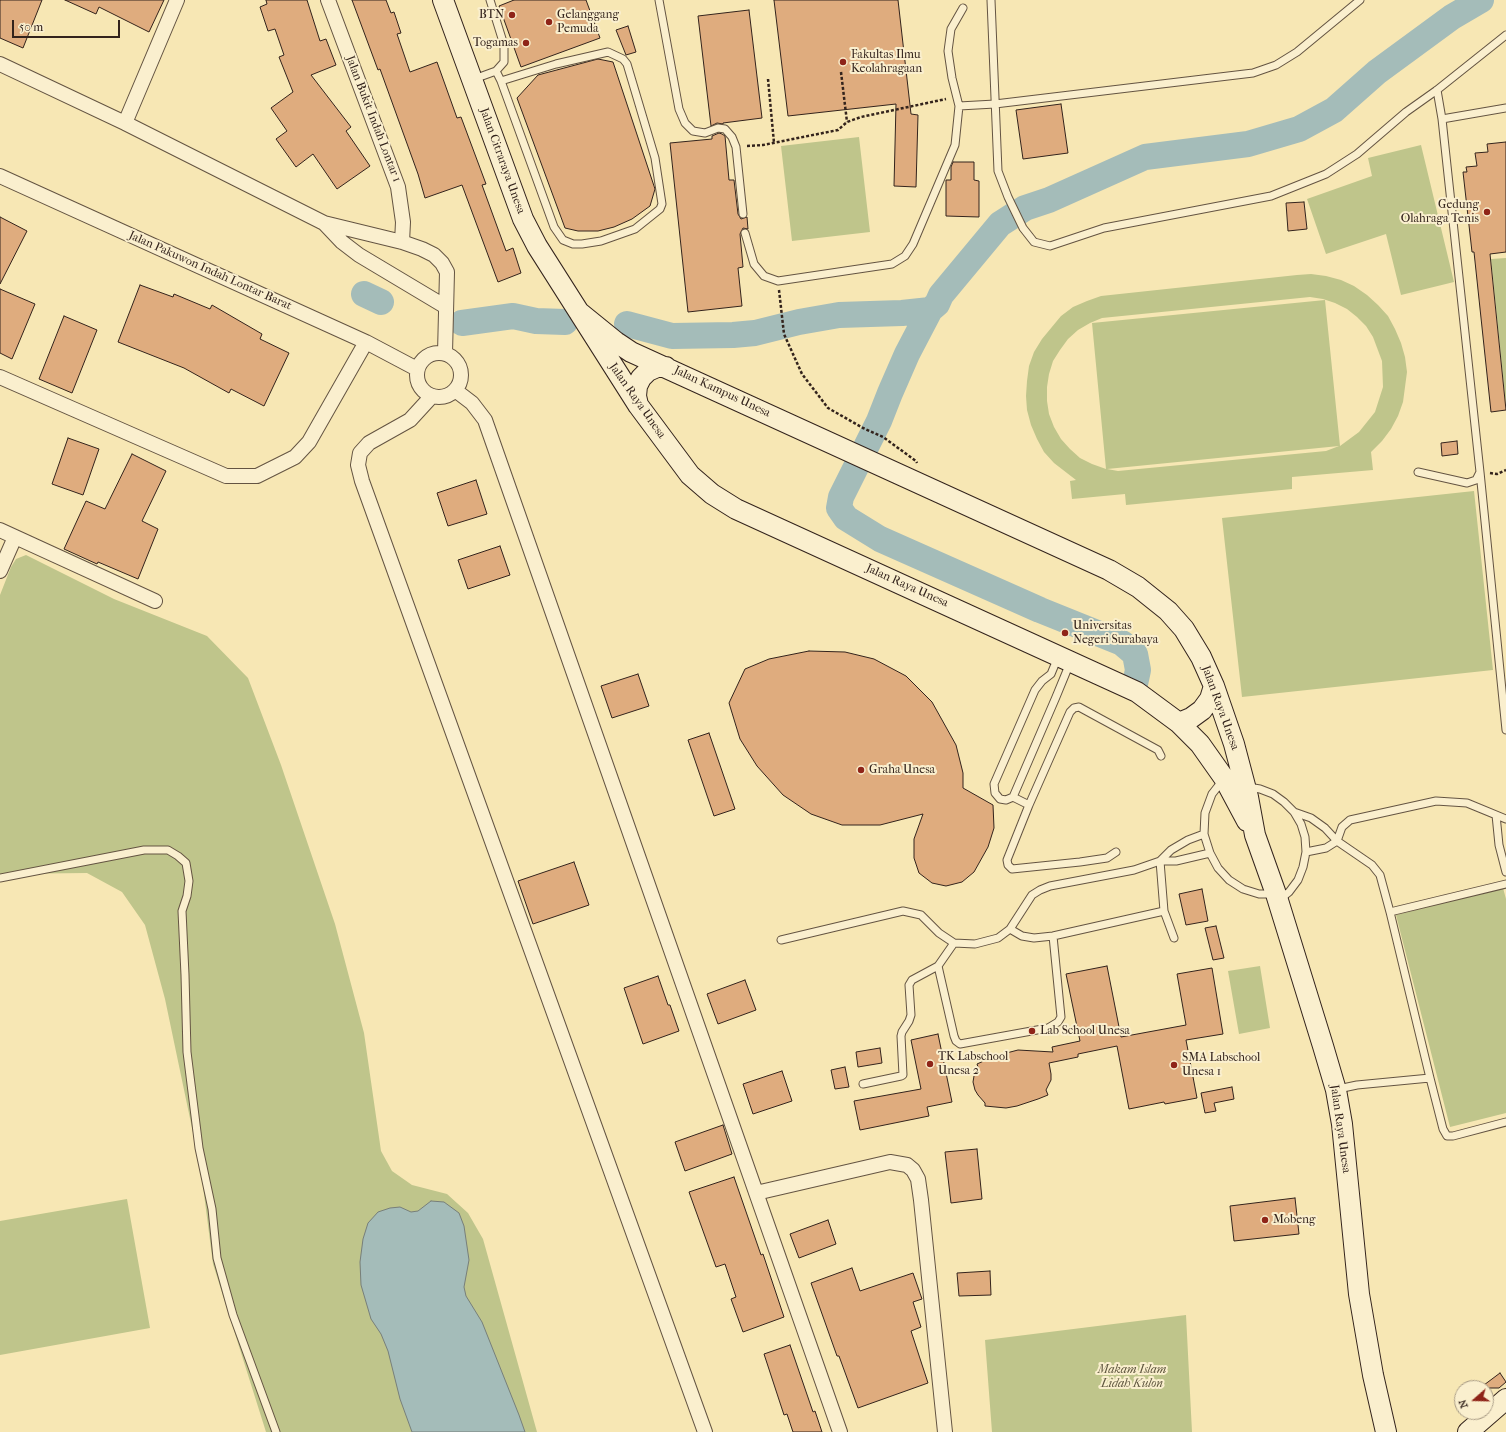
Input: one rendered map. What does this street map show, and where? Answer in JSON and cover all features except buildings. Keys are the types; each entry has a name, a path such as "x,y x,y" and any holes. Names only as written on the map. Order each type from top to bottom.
{"main road":[{"name":"Jalan Citraraya Unesa","path":"443,0 523,219 537,246 580,312"},
{"name":"Jalan Kampus Unesa","path":"580,312 616,342 631,352 872,461"},
{"name":"Jalan Raya Unesa","path":"580,312 638,405 690,475 712,494 736,509 1137,692 1179,723 1208,753 1224,778 1255,835"},
{"path":"638,405 636,396 637,386 641,378 656,367 666,367"},
{"name":"Jalan Raya Unesa","path":"872,461 1109,570 1138,587 1168,611 1184,629 1201,657 1214,686 1234,744 1246,787 1255,835 1336,1090 1342,1124 1359,1294 1373,1375 1386,1432"},
{"path":"1179,723 1192,718 1202,710 1210,699 1214,686"},
{"path":"1468,1432 1506,1399"}],"street":[{"path":"125,122 177,0"},
{"name":"Jalan Bukit Indah Lontar 1","path":"328,0 398,187 403,222 402,242"},
{"path":"0,64 125,122 324,223 402,242 434,255 442,263 447,272 445,353"},
{"name":"Jalan Pakuwon Indah Lontar Barat","path":"0,176 366,342 417,369"},
{"path":"324,223 342,242 359,255 446,308"},
{"path":"0,377 226,476 257,476 295,457 309,442 366,342"},
{"path":"438,352 445,353 456,360 461,372 461,378 455,390 444,397 432,396 424,392 419,385 417,369 420,362 428,355 438,352"},
{"path":"455,390 472,403 485,420 840,1432"},
{"path":"432,396 410,420 369,443 360,453 358,465 362,481 705,1432"},
{"path":"0,530 155,601"},
{"path":"0,571 15,537"},
{"path":"756,1193 890,1162 907,1165 913,1170 918,1179 921,1200 944,1432"}],"lane":[{"path":"472,80 496,71 504,62 504,45 490,0"},
{"path":"659,0 679,109 685,124 694,131 705,133 718,128 725,129 732,137 736,146 743,214"},
{"path":"991,0 998,171 1008,197 1023,228 1034,242 1050,246 1104,228 1271,196 1326,174 1357,154 1406,112 1437,90 1506,35"},
{"path":"959,106 995,104 1253,73 1276,65 1297,52 1360,0"},
{"path":"745,233 754,264 764,276 778,281 892,264 905,256 913,244 955,145 959,106 952,78 948,51 951,29 964,8"},
{"path":"496,71 501,81 554,227 563,240 573,244 601,241 635,229 660,209 662,204 655,158 627,64 623,59 608,52 556,64 501,81"},
{"path":"1437,90 1442,119 1506,730"},
{"path":"1442,119 1506,108"},
{"path":"1418,472 1468,483 1476,480 1480,472"},
{"path":"1065,658 1056,697 1013,797 1006,800 1000,799 995,793 994,784 1035,690 1065,658"},
{"path":"1116,852 1107,858 1012,869 1008,865 1007,860 1028,805 1070,712 1074,708 1079,707 1158,750 1161,756"},
{"path":"1224,778 1212,794 1205,813 1204,834 1210,853 1218,868 1229,880 1239,886 1259,894 1276,898 1289,892 1298,880 1304,867 1306,852 1305,837 1301,824 1294,812 1284,802 1273,794 1260,789 1246,787"},
{"path":"1013,797 1028,805"},
{"path":"1306,852 1326,848 1337,840 1342,827 1350,820 1436,801 1467,803 1506,819"},
{"path":"1294,812 1311,818 1326,828 1337,840 1372,865 1380,876 1443,1129 1447,1136 1453,1136 1506,1123"},
{"path":"1496,815 1499,845 1506,872"},
{"path":"1174,938 1164,911 1160,861 1171,850 1188,840 1204,834"},
{"path":"0,878 144,850 168,850 186,863 189,881 187,896 182,911 187,1052 199,1148 212,1209 217,1258 233,1315 276,1432"},
{"path":"781,940 903,911 921,915 939,933 954,943 975,944 998,938 1010,929 1032,895 1050,886 1134,870 1160,861 1176,861 1210,853"},
{"path":"1390,912 1506,884"},
{"path":"1010,929 1022,936 1034,938 1053,936 1164,911"},
{"path":"938,966 954,1036 956,1041 960,1044 1048,1028 1058,1022 1061,1017 1053,936"},
{"path":"862,1084 904,1075 901,1036 903,1029 910,1019 909,985 912,980 938,966 954,943"},
{"path":"1336,1090 1357,1085 1430,1078"}],"path":[{"path":"841,72 847,122"},
{"path":"768,79 774,143"},
{"path":"736,146 763,145 838,130 847,122 861,117 957,97"},
{"path":"778,281 784,334 802,374 828,408 863,428 883,437 916,461 920,470 917,482"},
{"path":"1480,472 1497,474 1506,470"}],"green space":[{"path":"859,137 870,232 792,241 781,146"},
{"path":"1421,145 1454,282 1401,295 1386,234 1326,254 1307,199 1372,176 1368,158"},
{"path":"1506,258 1506,406 1491,259"},
{"path":"1311,274 1326,276 1341,280 1354,286 1367,295 1388,316 1401,343 1407,372 1403,402 1391,429 1371,452 1373,470 1292,477 1292,489 1126,505 1125,494 1072,499 1070,481 1076,480 1054,463 1044,452 1031,425 1027,410 1026,396 1029,366 1034,352 1042,339 1061,316 1073,307 1101,296","holes":["1310,297 1323,299 1335,303 1347,309 1357,317 1366,326 1373,337 1382,361 1383,387 1375,412 1359,432 1340,446 1325,300 1092,323 1106,469 1080,458 1061,439 1054,427 1049,414 1047,401 1047,387 1053,361 1068,339 1078,330 1090,323 1102,318","1339,446 1326,451 1118,471 1107,469"]},
{"path":"1474,491 1493,670 1242,697 1222,518"},
{"path":"26,555 114,599 207,636 248,678 281,765 335,924 364,1033 381,1151 392,1171 412,1185 447,1194 468,1213 483,1239 537,1432 266,1432 213,1264 201,1171 165,999 145,925 122,892 87,873 0,874 0,595 11,567 16,559"},
{"path":"1503,888 1506,899 1506,1113 1450,1127 1396,915"},
{"path":"1260,966 1270,1028 1239,1034 1228,971"},
{"path":"127,1199 150,1328 0,1355 0,1221"},
{"name":"Makam Islam Lidah Kulon","path":"1186,1315 1192,1432 992,1432 985,1340"}],"water":[{"path":"431,1201 444,1202 459,1213 464,1226 469,1260 464,1287 466,1296 482,1322 525,1432 412,1432 400,1399 388,1351 381,1334 371,1319 361,1285 360,1262 363,1239 368,1223 378,1212 390,1208 400,1207 411,1212 418,1211"}],"waterway":[{"path":"627,324 672,336 733,335 755,333 799,322 839,315 902,313 930,310 937,304 941,295 1000,224 1025,208 1049,200 1145,157 1248,144 1299,129 1334,110 1377,72 1452,17 1481,0"},
{"path":"364,294 381,302"},
{"path":"930,310 907,354 879,421 841,497 839,508 846,518 880,539 1040,610 1122,643 1135,654 1138,670 1135,684"},
{"path":"462,323 513,316 536,321 565,322"}],"place":[{"name":"BTN","path":"512,15"},
{"name":"Gelanggang Pemuda","path":"549,22"},
{"name":"Togamas","path":"526,43"},
{"name":"Fakultas Ilmu Keolahragaan","path":"843,62"},
{"name":"Gedung Olahraga Tenis","path":"1487,212"},
{"name":"Universitas Negeri Surabaya","path":"1065,633"},
{"name":"Graha Unesa","path":"861,770"},
{"name":"Lab School Unesa","path":"1032,1031"},
{"name":"TK Labschool Unesa 2","path":"930,1064"},
{"name":"SMA Labschool Unesa 1","path":"1174,1065"},
{"name":"Mobeng","path":"1265,1220"}]}
